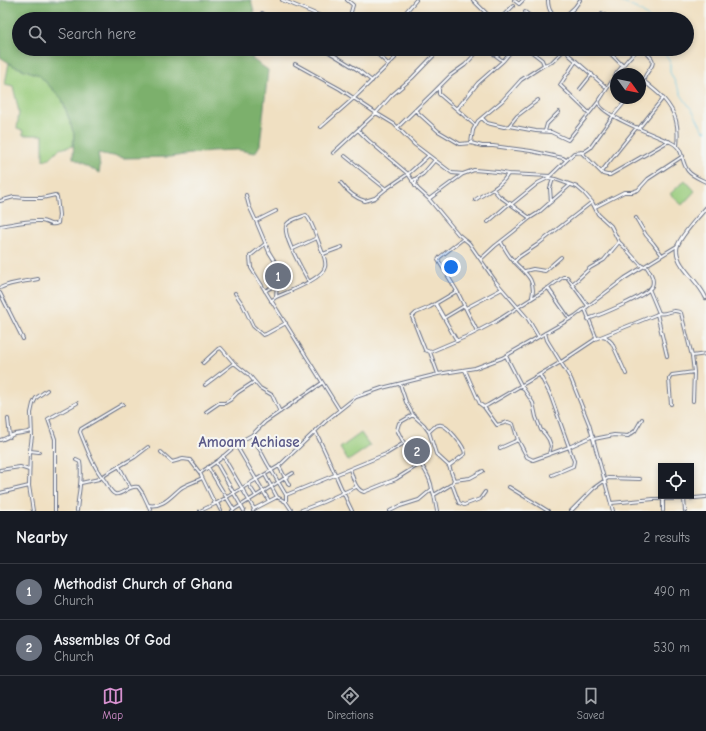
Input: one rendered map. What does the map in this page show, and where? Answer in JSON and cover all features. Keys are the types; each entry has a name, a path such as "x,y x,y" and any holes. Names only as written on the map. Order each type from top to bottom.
{"street":[{"path":"282,0 311,12"},
{"path":"347,0 352,5 350,12"},
{"path":"406,12 416,0"},
{"path":"473,0 485,12"},
{"path":"514,0 519,4 523,0"},
{"path":"548,0 551,12"},
{"path":"570,12 576,7 580,0"},
{"path":"507,12 513,6"},
{"path":"335,56 358,70 372,81"},
{"path":"379,56 388,64"},
{"path":"333,153 433,56"},
{"path":"398,127 473,56"},
{"path":"496,56 503,61"},
{"path":"456,109 478,83 507,56"},
{"path":"537,56 542,60 544,65"},
{"path":"471,143 475,124 502,101 521,80 544,65 552,62 558,56"},
{"path":"571,56 607,88"},
{"path":"613,56 622,65"},
{"path":"620,68 631,56"},
{"path":"646,74 652,66 653,62 649,56"},
{"path":"321,127 354,98 395,58"},
{"path":"576,61 560,85 589,113"},
{"path":"295,64 354,98 398,127 415,145 452,173 463,174"},
{"path":"580,89 592,74"},
{"path":"646,82 648,86 663,98 678,122 677,146"},
{"path":"482,118 487,123 498,126 509,126 536,132 545,131 557,134 565,140 568,140 599,101 610,83"},
{"path":"439,88 439,94"},
{"path":"433,93 439,94 475,124"},
{"path":"601,172 663,98"},
{"path":"509,126 517,116 538,100"},
{"path":"599,101 599,106 613,116 677,146 683,156 686,169 706,182"},
{"path":"488,222 538,183 550,176 574,153 590,148 623,104"},
{"path":"415,110 438,131 453,141 461,144 471,143 482,146 493,146 536,152 566,160"},
{"path":"545,131 547,124 559,112"},
{"path":"358,130 408,174 415,186 429,199 458,234 469,243 502,289 528,319 538,336"},
{"path":"581,152 601,172 605,175 610,175 669,141"},
{"path":"345,156 386,189"},
{"path":"341,183 351,194 365,201 375,198 408,174 428,156"},
{"path":"595,207 624,192 638,190 648,179 683,156"},
{"path":"412,181 417,179 435,160"},
{"path":"429,199 463,174 474,170 508,174 550,176 581,190 592,202 598,214 611,226 619,242 627,248 636,261 645,267 653,278 652,285 645,293 588,319"},
{"path":"475,200 484,193 493,189 505,179 508,174"},
{"path":"550,176 554,179"},
{"path":"415,186 417,179"},
{"path":"551,202 550,188 554,179"},
{"path":"481,259 570,185"},
{"path":"493,189 499,196 530,218"},
{"path":"0,201 14,197 42,198 55,195 57,197 59,216 58,223 53,225 37,220 0,226"},
{"path":"246,195 265,244 284,276 277,284 266,291"},
{"path":"514,262 592,202"},
{"path":"200,511 234,494 279,466 350,400 362,394 438,374 465,370 487,364 506,356 545,333 585,309 625,278 677,246 689,227 706,208"},
{"path":"256,221 276,211"},
{"path":"271,301 276,297 309,282 322,274 324,270 326,263 307,216 289,222 285,229 309,282"},
{"path":"636,218 646,235 662,256"},
{"path":"293,249 317,238"},
{"path":"463,239 438,260 457,291 477,331"},
{"path":"501,242 508,255 525,272 534,291 538,294"},
{"path":"572,284 590,268 604,260 619,242"},
{"path":"265,244 251,254 249,258 251,268 339,410"},
{"path":"677,246 682,266 698,285 706,298"},
{"path":"323,254 342,247"},
{"path":"525,272 533,269 545,271 561,257"},
{"path":"430,352 477,331 518,308 563,277 567,277 588,306"},
{"path":"0,288 17,282 38,279"},
{"path":"276,297 277,284"},
{"path":"548,288 569,318"},
{"path":"444,318 502,289"},
{"path":"649,289 659,314 667,356"},
{"path":"438,374 430,352 425,350 412,317 416,313 436,304 457,291"},
{"path":"532,298 534,291"},
{"path":"0,293 23,339"},
{"path":"235,293 243,305 253,326 262,334 266,334 286,323"},
{"path":"436,304 457,341"},
{"path":"585,309 596,337 595,339"},
{"path":"484,407 540,375 595,339 659,314 674,310 681,312 692,356 694,372 693,401"},
{"path":"545,333 547,340 571,379 594,438 613,511"},
{"path":"603,336 612,343 626,374"},
{"path":"203,363 219,348 249,375 260,388 272,395 280,412"},
{"path":"692,356 706,354"},
{"path":"506,356 521,385 533,403 541,430 546,434 551,446 549,454"},
{"path":"205,385 234,363"},
{"path":"465,370 480,404 484,407 497,425 511,422 527,457 533,460 594,438 614,435 628,436 635,432 642,419"},
{"path":"671,404 670,377 672,375 694,372"},
{"path":"540,375 550,394 574,464 573,466 552,475"},
{"path":"206,412 230,400 237,393 254,382"},
{"path":"200,473 236,445 252,435 265,422 322,383"},
{"path":"400,384 406,402 413,416 424,425 436,454 449,466 454,480 452,484 434,494"},
{"path":"33,511 29,486 31,412 34,400 38,395 47,390"},
{"path":"55,511 55,439 48,419 77,403"},
{"path":"122,404 80,430 94,464 111,491 115,494 130,487 139,488 151,511"},
{"path":"413,416 399,423 397,430 404,443 408,446 424,469 434,494 436,511"},
{"path":"8,419 10,437"},
{"path":"428,432 437,425 442,425 450,431 463,446 465,454 449,466"},
{"path":"0,440 14,434 22,434 31,431"},
{"path":"315,431 328,456 352,511"},
{"path":"252,435 271,471 286,495 286,502"},
{"path":"500,448 518,440"},
{"path":"286,495 386,454 404,443"},
{"path":"236,445 269,501"},
{"path":"81,483 95,481 102,478 119,466 135,458 148,447"},
{"path":"30,452 38,452"},
{"path":"161,452 172,462 189,459 200,473 221,511"},
{"path":"222,456 253,510 277,497"},
{"path":"76,460 80,462 81,469 81,483 77,511"},
{"path":"216,462 244,511"},
{"path":"350,469 357,486 362,492 376,488 396,479 420,464"},
{"path":"119,466 130,487"},
{"path":"279,466 289,486"},
{"path":"0,470 20,467 29,470"},
{"path":"208,467 233,511 293,473"},
{"path":"454,480 470,478 483,471"},
{"path":"264,475 277,497 286,502 292,511"},
{"path":"148,505 154,505 168,500 182,488 202,478"},
{"path":"571,511 594,488 608,478 640,479"},
{"path":"452,484 459,503 464,505 480,499 485,492"},
{"path":"249,485 256,496"},
{"path":"0,494 29,486"},
{"path":"299,511 357,486"},
{"path":"509,487 548,511"},
{"path":"390,511 419,500 432,489"},
{"path":"694,498 706,497"},
{"path":"611,503 654,499 673,499"},
{"path":"683,499 685,511"},
{"path":"663,500 663,511"}],"green space":[{"path":"0,0 251,0 254,12 12,12 12,56 253,56 252,59 268,70 260,145 255,153 238,150 211,151 170,157 124,158 98,153 100,167 99,173 73,158 74,134 62,99 39,75 14,66 0,57"},
{"path":"9,63 39,75 62,99 74,134 73,146 59,149 50,158 43,160 43,135 23,135 23,131 17,129 19,112 13,86 5,84"},
{"path":"685,180 695,191 682,205 670,194"},
{"path":"361,433 370,446 348,461 340,448"}],"waterway":[{"path":"615,0 629,5 641,12"},
{"path":"666,56 670,62 670,72 682,96 694,113 703,130 706,131"}],"place":[{"name":"Methodist Church of Ghana","path":"278,276"},
{"name":"Assembles Of God","path":"417,451"}],"district":[{"name":"Amoam Achiase","path":"249,442"}]}
